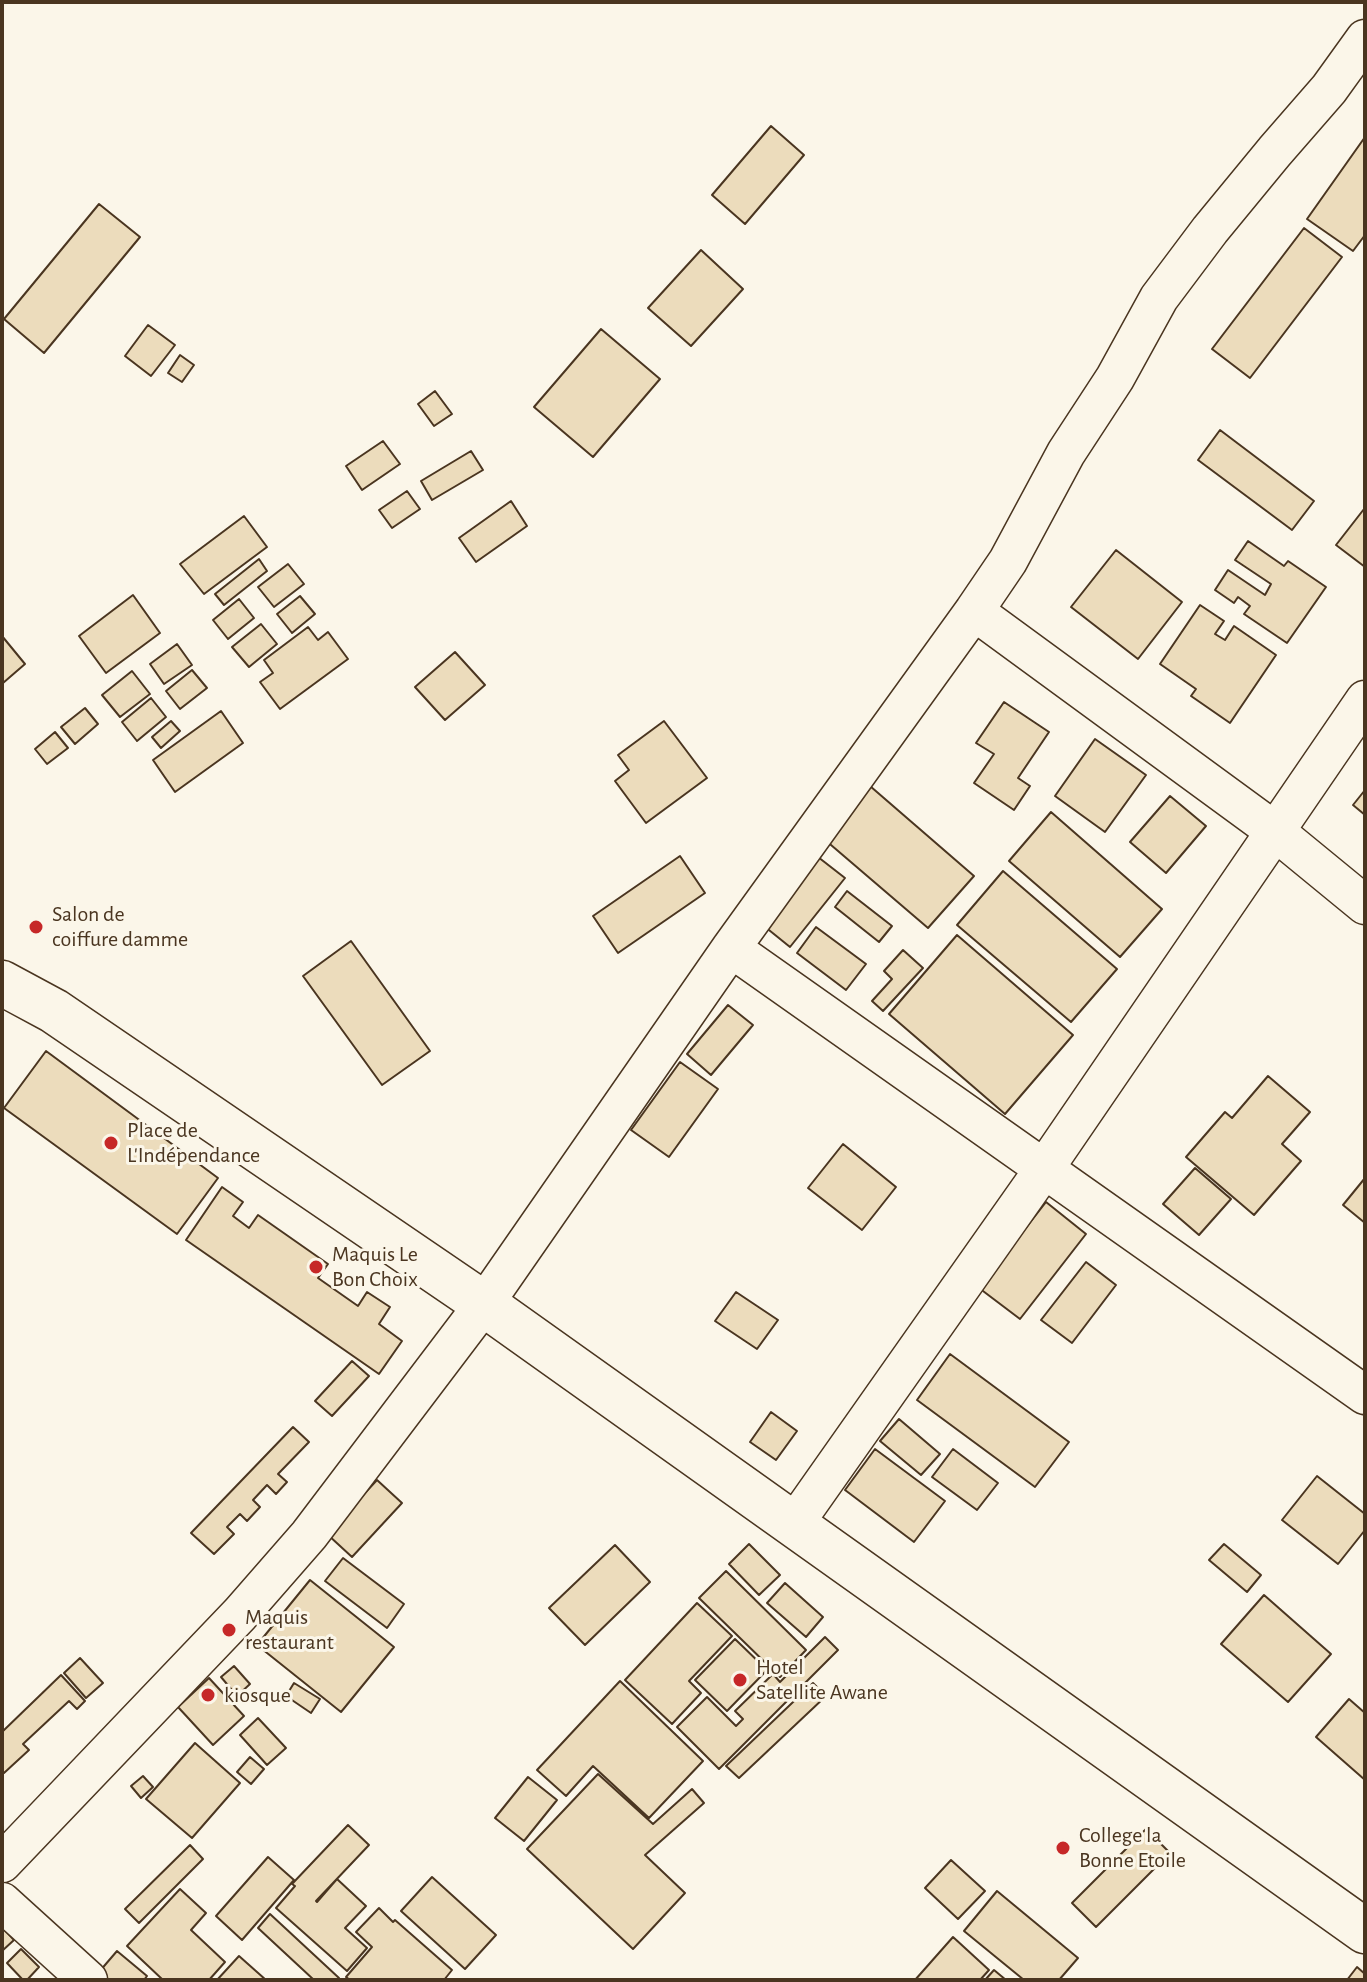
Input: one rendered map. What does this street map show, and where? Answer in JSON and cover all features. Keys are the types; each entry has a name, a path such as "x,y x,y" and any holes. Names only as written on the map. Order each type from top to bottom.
{"main road":[{"path":"2,983 54,1011 484,1304 1365,1931"}],"street":[{"path":"2,1863 240,1614 300,1546 484,1304 731,948 1008,561 1066,453 1115,378 1159,298 1210,230 1329,89 1365,39"},
{"path":"974,611 1276,832 1365,905"},
{"path":"794,1524 1044,1169 1365,700"},
{"path":"731,948 1365,1395"},
{"path":"2,1902 88,1980"}],"building":[{"path":"771,126 804,155 745,224 712,195"},
{"path":"1365,137 1365,235 1353,251 1307,219"},
{"path":"99,204 140,237 44,353 4,319"},
{"path":"1304,228 1342,257 1250,378 1212,349"},
{"path":"701,250 743,289 691,346 648,308"},
{"path":"148,325 175,345 151,376 125,356"},
{"path":"601,329 660,379 593,457 534,407"},
{"path":"180,355 194,365 182,382 168,373"},
{"path":"435,391 452,414 434,426 418,404"},
{"path":"1220,430 1314,501 1292,530 1198,460"},
{"path":"383,441 400,464 362,490 346,466"},
{"path":"471,451 483,470 432,500 421,481"},
{"path":"407,491 420,509 392,528 379,510"},
{"path":"511,501 527,526 476,562 459,538"},
{"path":"1365,509 1365,567 1336,545"},
{"path":"244,516 267,547 204,594 180,564"},
{"path":"1248,541 1284,566 1288,561 1326,587 1287,643 1244,614 1250,606 1238,597 1234,603 1215,590 1228,570 1265,595 1271,584 1235,560"},
{"path":"1116,550 1182,602 1138,659 1071,607"},
{"path":"259,559 267,571 224,605 215,594"},
{"path":"288,564 304,584 274,607 258,587"},
{"path":"133,595 160,633 106,673 79,636"},
{"path":"300,596 315,614 292,633 277,614"},
{"path":"239,599 254,618 228,639 213,620"},
{"path":"1200,605 1224,621 1215,634 1225,640 1234,626 1276,655 1230,723 1191,696 1196,689 1160,664"},
{"path":"261,624 277,644 249,667 232,647"},
{"path":"308,627 318,640 328,632 348,659 280,709 260,682 273,673 264,660"},
{"path":"2,636 25,664 3,683 2,682"},
{"path":"177,644 192,665 164,684 150,664"},
{"path":"455,652 485,685 445,720 415,687"},
{"path":"192,670 207,688 180,709 166,691"},
{"path":"132,671 150,694 120,717 102,695"},
{"path":"151,698 166,717 137,741 122,722"},
{"path":"1004,702 1049,732 1018,778 1030,786 1014,810 974,783 994,754 976,743"},
{"path":"85,708 98,724 75,744 61,727"},
{"path":"221,711 243,743 175,792 153,760"},
{"path":"171,721 180,731 161,748 152,737"},
{"path":"664,721 707,778 646,823 615,781 629,770 618,755"},
{"path":"55,732 68,748 47,764 35,749"},
{"path":"1095,739 1146,775 1105,832 1055,796"},
{"path":"870,786 974,876 928,928 824,839"},
{"path":"1365,790 1365,815 1353,805"},
{"path":"1170,796 1206,826 1166,873 1130,842"},
{"path":"1051,812 1162,909 1120,957 1009,861"},
{"path":"680,856 705,893 618,953 593,916"},
{"path":"818,857 845,878 790,947 764,926"},
{"path":"1003,871 1117,969 1071,1022 957,925"},
{"path":"847,891 892,926 879,942 835,907"},
{"path":"816,927 866,964 846,990 797,953"},
{"path":"957,935 1073,1035 1005,1114 889,1014"},
{"path":"351,941 430,1051 382,1085 303,976"},
{"path":"903,950 923,968 883,1011 872,1001 892,979 884,971"},
{"path":"728,1005 753,1025 711,1075 687,1054"},
{"name":"Place de L'Indépendance","path":"46,1051 218,1178 177,1234 4,1108"},
{"path":"680,1062 718,1089 669,1157 631,1130"},
{"path":"1268,1076 1310,1112 1282,1144 1301,1161 1254,1215 1186,1157 1225,1112 1232,1118"},
{"path":"843,1144 896,1187 862,1230 808,1188"},
{"path":"1195,1168 1231,1199 1199,1235 1163,1204"},
{"path":"1365,1178 1365,1223 1343,1205"},
{"path":"222,1187 243,1202 233,1216 249,1228 258,1215 328,1264 318,1278 358,1306 367,1292 390,1307 379,1324 402,1341 379,1374 186,1240"},
{"path":"1046,1202 1086,1234 1020,1319 979,1288"},
{"path":"1086,1262 1116,1285 1072,1343 1041,1320"},
{"path":"736,1292 778,1320 757,1349 715,1321"},
{"path":"950,1354 1069,1442 1035,1487 917,1400"},
{"path":"352,1361 369,1376 332,1416 315,1401"},
{"path":"771,1412 797,1431 776,1460 750,1442"},
{"path":"899,1419 940,1454 921,1475 880,1441"},
{"path":"293,1427 309,1442 278,1474 287,1482 276,1494 267,1485 253,1500 260,1507 247,1521 240,1514 227,1527 234,1534 214,1554 191,1533"},
{"path":"875,1449 945,1501 914,1542 845,1490"},
{"path":"953,1449 998,1483 977,1510 932,1477"},
{"path":"1317,1476 1365,1514 1365,1530 1338,1564 1282,1520"},
{"path":"377,1480 402,1503 352,1557 327,1534"},
{"path":"749,1544 780,1575 759,1595 729,1564"},
{"path":"1224,1544 1261,1575 1247,1592 1209,1560"},
{"path":"615,1545 650,1582 585,1645 549,1608"},
{"path":"343,1558 404,1604 387,1628 325,1581"},
{"path":"726,1571 806,1650 780,1677 699,1598"},
{"path":"310,1580 394,1647 341,1712 257,1645"},
{"path":"785,1583 823,1617 806,1637 767,1603"},
{"path":"1264,1595 1331,1654 1288,1702 1221,1644"},
{"path":"697,1603 732,1636 689,1681 701,1693 672,1724 625,1680"},
{"path":"825,1637 838,1650 719,1769 677,1727 707,1697 736,1726 743,1719 735,1711 773,1674 780,1682"},
{"path":"735,1639 767,1670 727,1711 695,1680"},
{"path":"80,1658 103,1683 86,1698 64,1673"},
{"path":"234,1666 250,1684 237,1696 221,1677"},
{"path":"61,1675 85,1701 77,1709 69,1701 23,1744 29,1750 2,1772 2,1732"},
{"path":"209,1678 244,1716 213,1745 178,1707"},
{"path":"620,1681 703,1761 649,1818 593,1766 566,1796 537,1770"},
{"path":"294,1683 320,1699 311,1713 286,1696"},
{"path":"813,1683 826,1696 739,1778 726,1766"},
{"path":"1349,1699 1365,1713 1365,1780 1316,1737"},
{"path":"258,1718 286,1748 267,1765 240,1735"},
{"path":"195,1743 240,1783 192,1838 146,1799"},
{"path":"250,1757 264,1769 251,1784 237,1772"},
{"path":"598,1774 653,1824 692,1789 704,1803 645,1855 685,1893 633,1949 527,1849"},
{"path":"143,1776 153,1787 141,1798 131,1786"},
{"path":"528,1777 557,1800 524,1841 495,1818"},
{"path":"348,1825 369,1845 316,1901 337,1879 366,1906 345,1928 367,1948 347,1971 276,1908 295,1886 292,1884"},
{"path":"1146,1829 1170,1853 1096,1927 1072,1903"},
{"path":"190,1845 203,1859 139,1923 125,1909"},
{"path":"268,1857 294,1880 242,1940 216,1916"},
{"path":"951,1860 985,1891 958,1919 925,1888"},
{"path":"432,1877 496,1935 465,1969 401,1911"},
{"path":"180,1889 206,1913 191,1930 225,1962 209,1980 163,1980 127,1946"},
{"path":"997,1891 1078,1958 1059,1980 1024,1980 964,1931"},
{"path":"379,1908 452,1970 444,1980 350,1980 346,1977 372,1947 356,1932"},
{"path":"270,1914 339,1978 314,1980 258,1928"},
{"path":"2,1927 14,1940 2,1951"},
{"path":"953,1937 989,1970 980,1980 915,1980"},
{"path":"21,1949 39,1967 27,1980 23,1980 7,1963"},
{"path":"117,1951 147,1976 144,1980 108,1980 99,1972"},
{"path":"239,1956 266,1980 217,1980"},
{"path":"1357,1967 1365,1974 1365,1980 1347,1980"},
{"path":"994,1970 1006,1980 985,1980"}],"place":[{"name":"Salon de coiffure damme","path":"36,927"},
{"name":"Place de L'Indépendance","path":"111,1143"},
{"name":"Maquis Le Bon Choix","path":"316,1267"},
{"name":"Maquis restaurant","path":"229,1630"},
{"name":"Hotel Satellite Awane","path":"740,1680"},
{"name":"kiosque","path":"208,1695"},
{"name":"College la Bonne Etoile","path":"1063,1848"}]}
